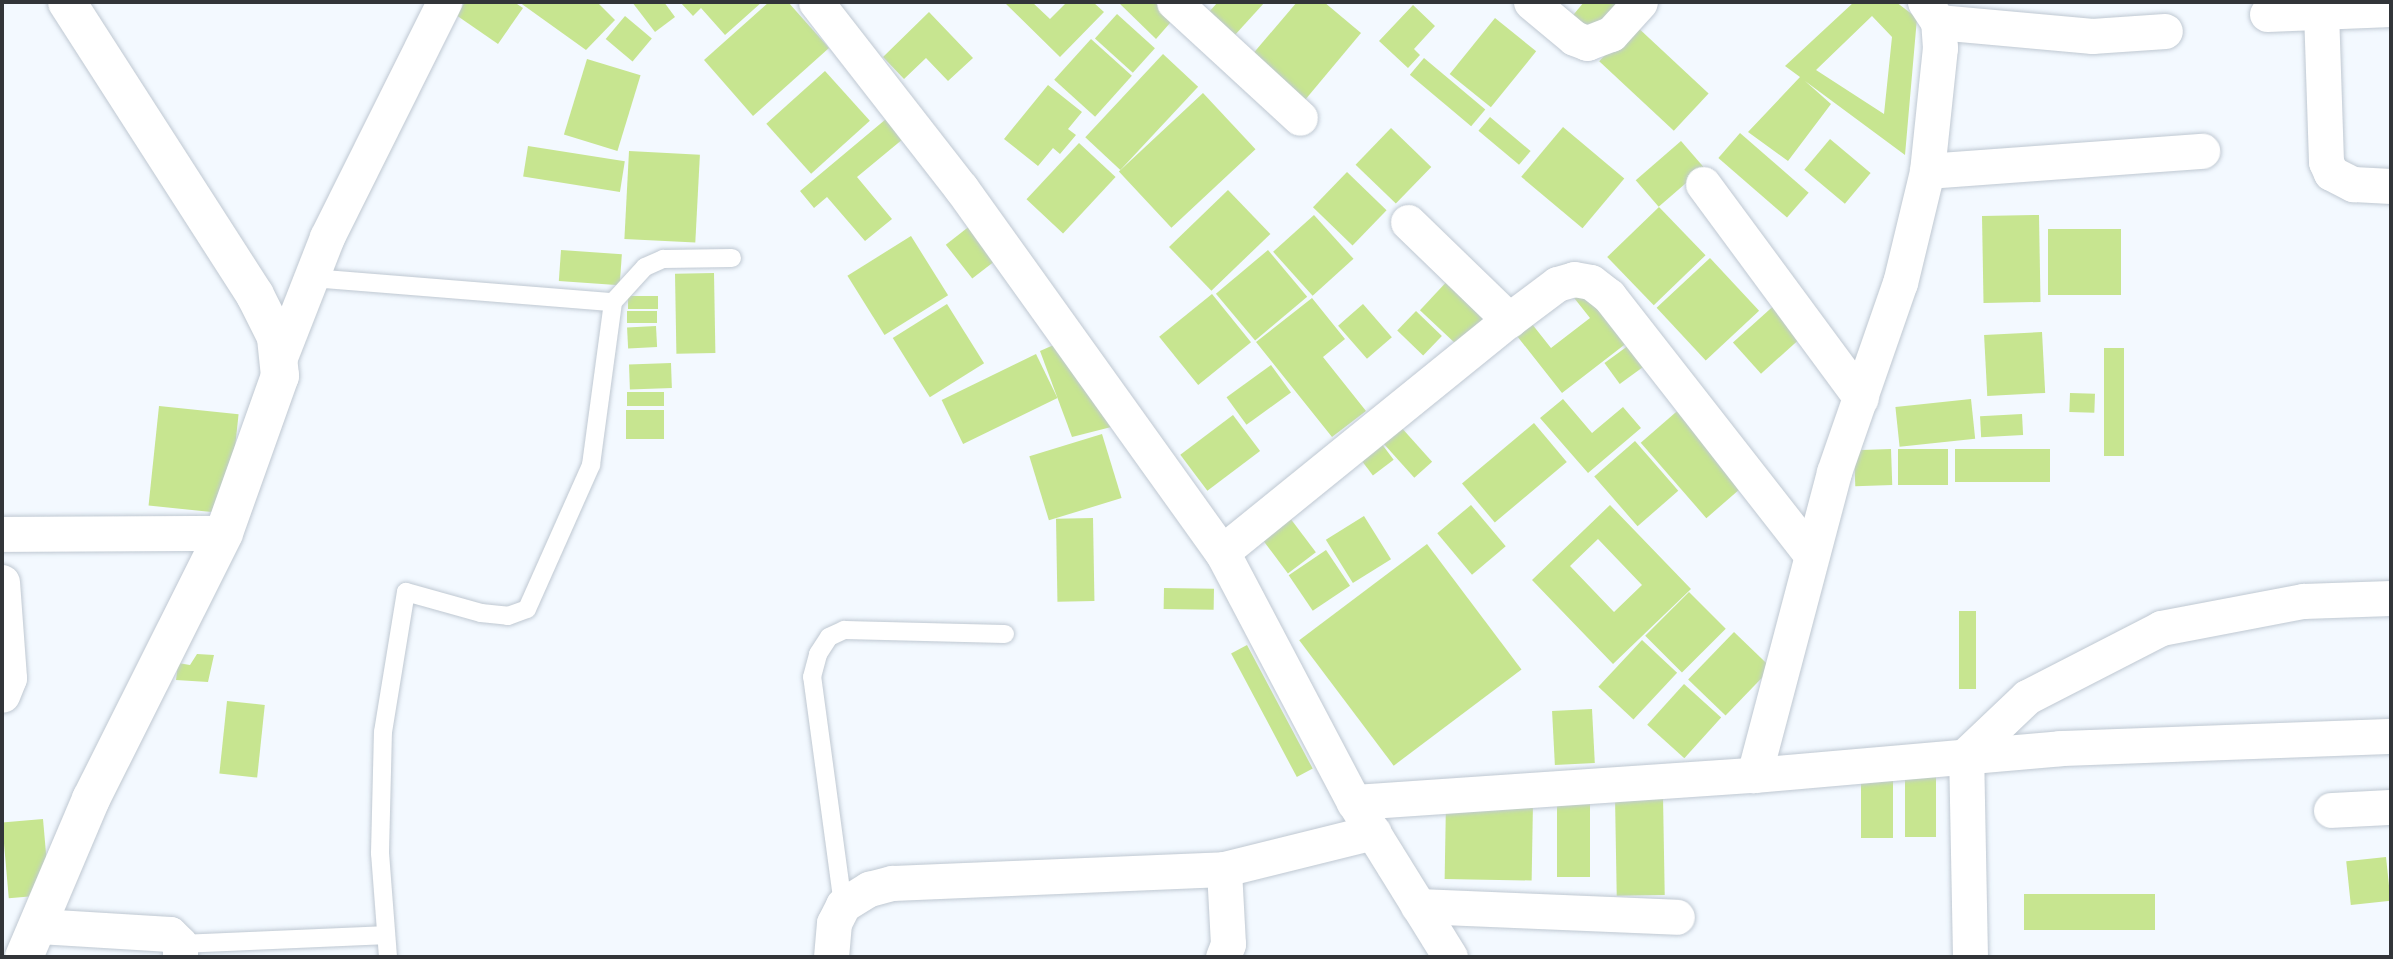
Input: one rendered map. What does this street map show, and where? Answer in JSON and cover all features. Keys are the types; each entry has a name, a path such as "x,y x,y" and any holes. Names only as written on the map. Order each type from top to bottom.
{"street":[{"path":"67,2 255,295 276,337 280,357"},
{"path":"180,951 170,934 157,931 31,942 91,799 224,533 273,404 280,357 327,237 444,2"},
{"path":"816,2 961,188 1222,552 1354,802 1450,957"},
{"path":"1174,2 1300,118"},
{"path":"1531,2 1574,38 1587,43 1611,34 1640,2"},
{"path":"2267,14 2391,9"},
{"path":"2321,11 2326,162 2331,173 2353,184 2391,187"},
{"path":"1754,775 1811,555 1900,283 1927,171 1940,48 1932,12 2092,36 2165,31"},
{"path":"1927,171 2202,151"},
{"path":"1703,184 1861,398"},
{"path":"1408,222 1509,320"},
{"path":"1222,552 1509,320 1557,284 1574,279 1591,282 1609,296 1811,555"},
{"path":"2,534 224,533"},
{"path":"2,582 9,678 2,695"},
{"path":"1970,957 1966,755 2027,697 2161,628 2303,601 2391,598"},
{"path":"1354,802 1754,775 1966,755 2231,739 2391,736"},
{"path":"2331,810 2391,807"},
{"path":"831,957 834,923 843,905 869,889 892,883 1224,869 1373,832"},
{"path":"1223,957 1228,944 1224,869"},
{"path":"1418,906 1677,917"}],"lane":[{"path":"388,957 383,935 383,732 406,593 481,613 508,616 527,609 592,464 613,302 645,267 663,258 732,258"},
{"path":"312,278 613,302"},
{"path":"843,905 812,677 818,654 829,637 844,630 1005,634"},
{"path":"180,951 383,935"}],"building":[{"path":"465,2 514,2 523,8 498,44 456,15"},
{"path":"519,2 597,2 615,20 586,50"},
{"path":"632,2 664,2 675,17 655,32"},
{"path":"680,2 762,2 725,35 701,8 693,16"},
{"path":"769,2 788,2 829,48 753,116 704,60"},
{"path":"1004,2 1032,2 1050,19 1067,2 1093,2 1104,12 1060,57"},
{"path":"1118,2 1162,2 1177,15 1156,39"},
{"path":"1218,2 1265,2 1234,36 1208,13"},
{"path":"1297,2 1324,2 1361,33 1305,100 1251,56"},
{"path":"1584,2 1620,2 1590,37 1569,20"},
{"path":"1854,2 1896,2 1917,18 1905,155 1805,81 1831,104 1788,161 1748,132 1800,77 1785,66","holes":["1872,16 1892,37 1884,114 1816,70"]},
{"path":"1413,5 1435,26 1414,49 1420,55 1408,68 1379,41"},
{"path":"929,12 973,58 948,81 926,58 904,79 883,57"},
{"path":"1117,14 1155,48 1133,73 1095,39"},
{"path":"625,16 652,38 633,61 606,39"},
{"path":"1495,18 1536,51 1491,107 1450,74"},
{"path":"1634,24 1709,94 1674,131 1599,61"},
{"path":"1091,39 1132,76 1095,117 1054,80"},
{"path":"1163,54 1198,87 1120,170 1085,137"},
{"path":"1424,58 1485,109 1471,126 1410,75"},
{"path":"587,59 641,75 617,151 564,135"},
{"path":"825,71 870,121 811,174 766,124"},
{"path":"1048,85 1082,112 1068,129 1076,135 1060,154 1053,148 1038,166 1004,139"},
{"path":"1203,93 1256,149 1171,228 1119,171"},
{"path":"892,114 909,134 857,177 892,219 865,241 827,197 814,208 800,191"},
{"path":"1490,117 1531,151 1519,165 1478,131"},
{"path":"1563,127 1624,178 1583,228 1521,177"},
{"path":"1391,128 1431,167 1396,204 1356,165"},
{"path":"1740,133 1809,193 1787,218 1718,158"},
{"path":"1830,139 1871,173 1845,204 1804,170"},
{"path":"1681,141 1704,167 1659,207 1636,180"},
{"path":"1079,143 1116,177 1063,233 1026,199"},
{"path":"528,146 625,161 620,192 523,177"},
{"path":"629,151 700,155 695,243 624,239"},
{"path":"1347,172 1387,210 1353,245 1313,207"},
{"path":"1228,190 1270,234 1211,291 1169,247"},
{"path":"1659,207 1706,255 1654,305 1607,257"},
{"path":"1314,215 1353,259 1313,296 1273,252"},
{"path":"2039,215 2041,302 1984,303 1982,216"},
{"path":"971,225 997,259 972,279 946,245"},
{"path":"2048,229 2121,229 2121,295 2048,295"},
{"path":"911,236 948,295 884,335 847,276"},
{"path":"561,250 622,254 620,285 559,281"},
{"path":"1268,250 1307,297 1255,340 1216,294"},
{"path":"1710,258 1759,311 1706,360 1657,308"},
{"path":"714,273 715,353 676,354 675,274"},
{"path":"1452,276 1491,313 1459,347 1420,310"},
{"path":"1583,284 1628,342 1562,393 1517,336 1532,324 1551,348 1590,318 1571,294"},
{"path":"1212,294 1251,342 1198,385 1159,337"},
{"path":"628,296 658,296 658,309 628,309"},
{"path":"1312,298 1345,339 1323,357 1366,411 1332,437 1256,342"},
{"path":"1779,301 1807,332 1761,374 1733,342"},
{"path":"947,304 984,363 930,397 893,338"},
{"path":"1363,304 1392,337 1367,359 1338,326"},
{"path":"627,311 657,311 657,323 627,323"},
{"path":"1416,311 1442,336 1423,355 1397,330"},
{"path":"656,326 657,347 628,348 627,328"},
{"path":"2042,332 2045,393 1987,396 1984,335"},
{"path":"1065,340 1119,425 1072,437 1040,351"},
{"path":"1636,340 1651,361 1620,384 1604,363"},
{"path":"2104,348 2124,348 2124,456 2104,456"},
{"path":"1036,354 1057,398 963,444 942,400"},
{"path":"671,363 672,388 630,389 629,364"},
{"path":"1271,365 1291,393 1246,425 1227,397"},
{"path":"627,392 664,392 664,406 627,406"},
{"path":"2070,393 2095,394 2094,413 2069,412"},
{"path":"1563,399 1592,433 1623,407 1641,428 1588,473 1540,418"},
{"path":"1971,399 1975,439 1900,447 1895,407"},
{"path":"159,406 239,414 228,514 149,505"},
{"path":"1683,406 1749,481 1706,518 1641,443"},
{"path":"626,410 664,410 664,439 626,439"},
{"path":"2022,414 2023,435 1981,437 1980,416"},
{"path":"1233,415 1260,451 1207,491 1180,455"},
{"path":"1534,423 1567,462 1495,522 1462,483"},
{"path":"1400,426 1432,462 1414,478 1382,442"},
{"path":"1102,434 1122,498 1049,520 1029,456"},
{"path":"1378,439 1394,460 1373,475 1357,455"},
{"path":"1635,441 1678,491 1638,526 1594,476"},
{"path":"1891,449 1892,485 1855,486 1854,450"},
{"path":"1898,449 1948,449 1948,485 1898,485"},
{"path":"1955,449 2050,449 2050,482 1955,482"},
{"path":"1471,505 1506,546 1472,575 1437,533"},
{"path":"1610,505 1691,589 1613,664 1532,580","holes":["1598,539 1642,585 1614,612 1570,566"]},
{"path":"1364,516 1391,559 1353,583 1326,540"},
{"path":"1093,518 1094,601 1057,602 1056,519"},
{"path":"1290,518 1316,552 1288,573 1262,539"},
{"path":"1427,544 1521,669 1394,766 1299,640"},
{"path":"1326,550 1350,586 1313,611 1289,575"},
{"path":"1164,588 1214,589 1214,610 1164,609"},
{"path":"1689,592 1726,629 1682,673 1645,636"},
{"path":"1959,611 1976,611 1976,689 1959,689"},
{"path":"1734,632 1771,668 1726,716 1688,679"},
{"path":"1642,640 1677,673 1633,720 1598,687"},
{"path":"1247,645 1313,769 1297,777 1231,653"},
{"path":"197,654 214,655 208,682 176,680 178,663 190,665"},
{"path":"1684,684 1721,717 1684,758 1647,725"},
{"path":"227,701 265,705 257,778 219,774"},
{"path":"1592,709 1595,763 1555,765 1552,711"},
{"path":"1905,767 1936,767 1936,837 1905,837"},
{"path":"1861,772 1893,772 1893,838 1861,838"},
{"path":"1663,796 1665,895 1617,896 1615,797"},
{"path":"1557,798 1590,798 1590,877 1557,877"},
{"path":"1446,801 1533,803 1532,881 1445,879"},
{"path":"43,819 50,895 9,898 2,823"},
{"path":"2386,857 2391,901 2351,905 2346,861"},
{"path":"2024,894 2155,894 2155,930 2024,930"}]}
